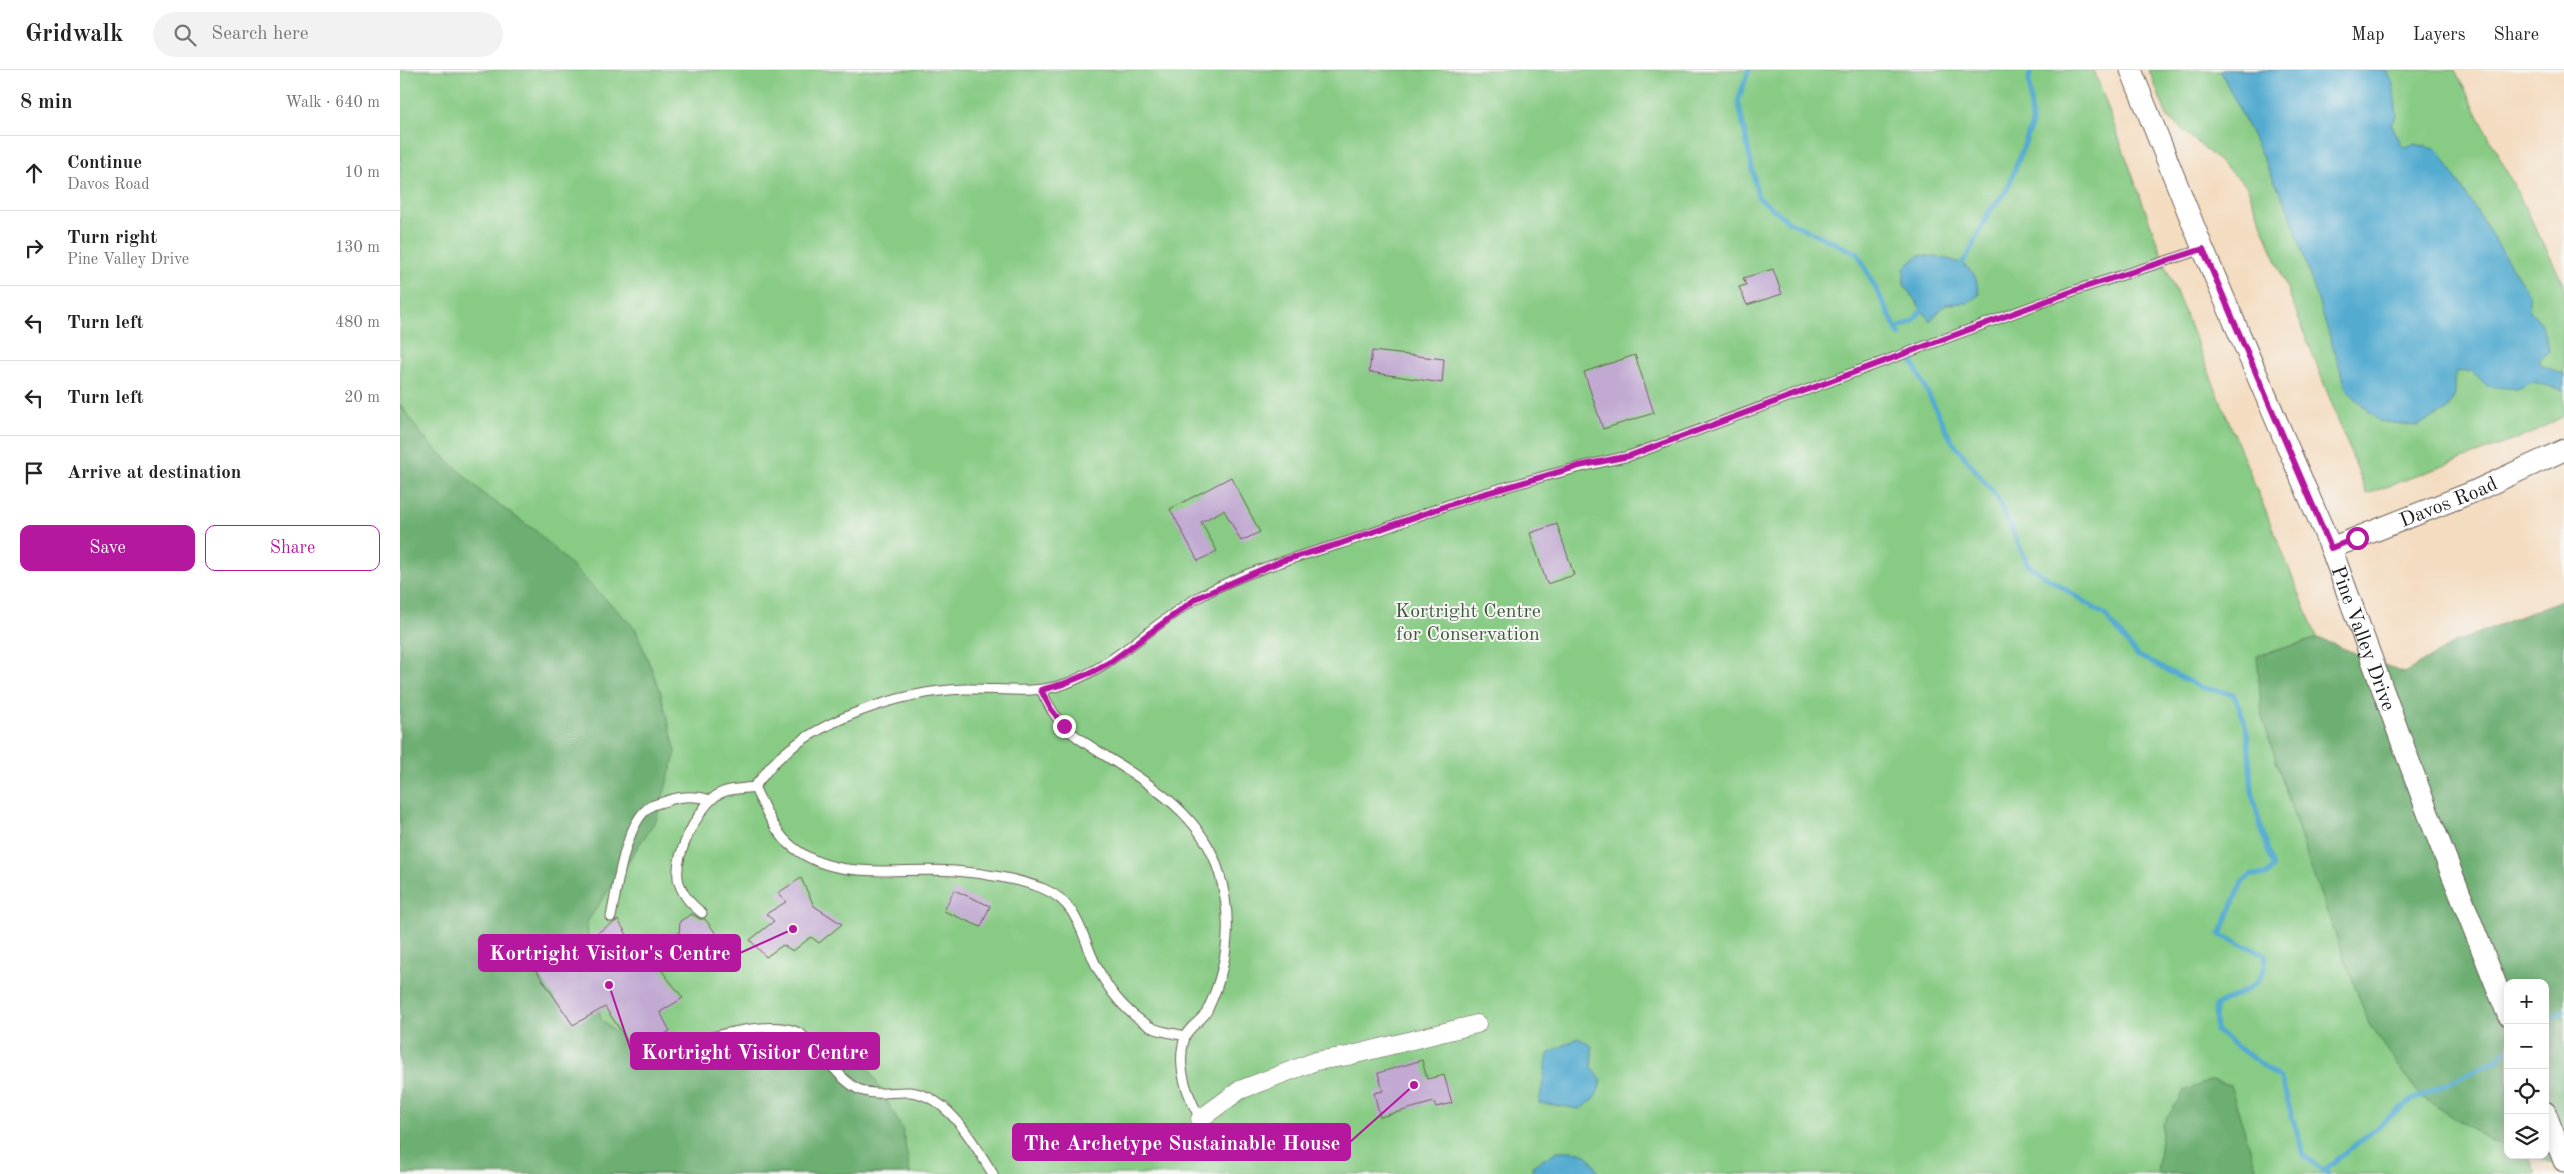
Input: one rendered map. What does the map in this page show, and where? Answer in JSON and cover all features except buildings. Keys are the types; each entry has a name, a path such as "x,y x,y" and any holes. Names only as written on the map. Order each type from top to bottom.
{"street":[{"name":"Pine Valley Drive","path":"2131,70 2203,249 2331,548 2430,816 2504,1005"},
{"name":"Davos Road","path":"2331,548 2473,492 2564,450"},
{"path":"1203,1124 1240,1090 1316,1061 1348,1056 1477,1024"},
{"path":"2546,1114 2564,1161"}],"lane":[{"path":"702,913 686,899 678,881 679,859 696,819 711,800 725,792 754,787 773,764 799,742 828,725 853,714 893,702 947,690 1041,690 1063,684 1090,673 1112,661 1197,598 1281,561 1339,544 1463,500 1579,466 1629,456 2076,290 2203,249"},
{"path":"1041,690 1051,709 1064,726 1128,770 1190,818 1208,846 1218,868 1225,895 1229,930 1224,971 1206,1014 1185,1036 1182,1060 1185,1087 1203,1124"},
{"path":"754,787 773,824 788,843 817,861 862,872 954,871 989,876 1044,889 1067,903 1086,937 1098,970 1118,1003 1150,1027 1185,1036"},
{"path":"610,917 630,835 638,820 650,806 679,796 700,796 711,800"},
{"path":"670,1048 744,1030 773,1028 796,1032 856,1087 871,1094 908,1092 925,1094 949,1113 971,1139 994,1174"}],"green space":[{"name":"Kortright Centre for Conservation","path":"400,70 2094,70 2168,272 2504,1095 2504,1159 2530,1159 2536,1174 400,1174"},
{"path":"2149,70 2455,70 2564,284 2564,416 2530,434 2367,494 2247,186 2167,116"},
{"path":"400,404 422,436 486,496 536,531 635,628 660,690 676,752 656,820 587,922 590,973 601,1019 631,1048 661,1059 773,1063 824,1057 869,1068 903,1131 910,1174 400,1174"},
{"path":"2564,599 2564,1167 2558,1167 2538,1159 2549,1159 2549,979 2504,979 2504,1145 2490,1140 2420,1096 2369,1024 2311,869 2262,717 2257,656 2318,638 2404,673 2456,642"},
{"path":"2212,1080 2230,1085 2258,1174 2157,1174 2163,1124 2184,1091"}],"water":[{"path":"2220,70 2386,70 2393,84 2397,115 2391,124 2403,147 2416,144 2438,150 2529,294 2529,311 2540,323 2549,351 2538,360 2541,365 2564,374 2564,390 2533,382 2517,389 2487,386 2472,371 2455,372 2455,395 2447,410 2417,426 2379,421 2347,390 2289,211"},
{"path":"1919,255 1949,259 1969,269 1977,282 1979,295 1967,303 1946,304 1930,321 1904,285 1904,268"},
{"path":"1578,1038 1592,1046 1592,1068 1602,1080 1595,1099 1580,1109 1539,1103 1548,1054"},
{"path":"1558,1151 1574,1151 1588,1156 1598,1174 1533,1174 1532,1166"}],"waterway":[{"path":"1749,70 1738,100 1758,197 1788,221 1858,254 1900,336"},
{"path":"1958,268 1967,257 1989,212 2007,190 2032,124 2029,78 2032,70"},
{"path":"1896,329 1912,322 1926,305"},
{"path":"1911,359 1951,440 1997,497 2028,565 2105,615 2137,655 2200,687 2233,694 2244,719 2248,741 2252,790 2273,868 2267,875 2252,875 2242,882 2220,935 2265,954 2265,965 2263,974 2251,987 2215,1006 2216,1031 2281,1079 2304,1156 2328,1174"},
{"path":"2549,1019 2564,1011"},
{"path":"2324,1170 2410,1101 2495,1061 2504,1052"}],"place":[{"name":"Kortright Visitor's Centre","path":"793,929"},
{"name":"Kortright Visitor Centre","path":"609,985"},
{"name":"The Archetype Sustainable House","path":"1414,1085"}],"route":[{"path":"1064,726 1051,709 1041,690 1063,684 1090,673 1112,661 1197,598 1281,561 1339,544 1463,500 1579,466 1629,456 2076,290 2203,249 2331,548 2357,538"}]}
